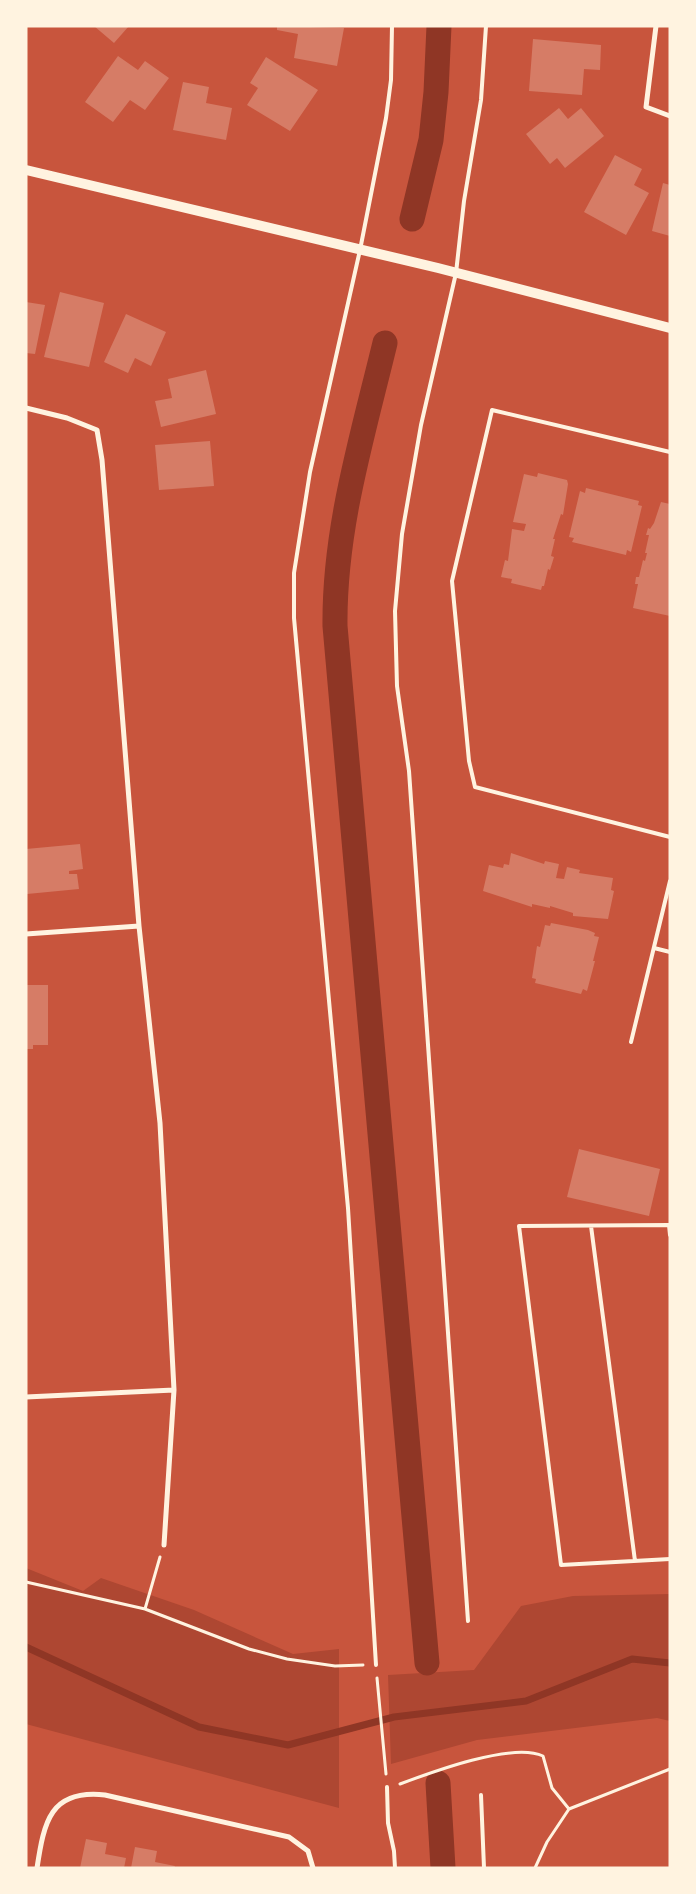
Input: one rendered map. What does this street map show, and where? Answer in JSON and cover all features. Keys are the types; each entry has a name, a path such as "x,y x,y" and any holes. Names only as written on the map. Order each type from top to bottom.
{"main road":[{"path":"26,170 456,273 670,328"}],"street":[{"path":"656,26 646,107 670,116"},
{"path":"26,408 67,418 97,430 107,514 115,634 140,926 160,1123 174,1390 164,1545"},
{"path":"26,934 140,926"},
{"path":"26,1396 174,1390"},
{"path":"37,1868 45,1828 52,1811 64,1800 85,1793 105,1795 289,1837 308,1851 313,1868"}],"lane":[{"path":"376,1665 348,1208 294,618 294,574 305,500 360,250 386,118 391,80 392,26"},
{"path":"468,1621 408,771 396,686 395,612 405,516 421,425 456,273 464,201 481,100 486,26"},
{"path":"670,452 492,410 452,581 468,761 476,787 670,837"},
{"path":"631,1042 670,881"},
{"path":"654,948 670,952"},
{"path":"670,1235 669,1223 519,1226 562,1565 670,1559"},
{"path":"591,1226 635,1561"},
{"path":"387,1787 388,1823 394,1851 395,1868"},
{"path":"480,1794 484,1868"}],"path":[{"path":"145,1609 164,1545"},
{"path":"26,1582 145,1609 249,1649 287,1659 335,1666 376,1665 387,1787 431,1772 515,1751 534,1752 543,1756 552,1788 569,1809"},
{"path":"535,1868 548,1842 569,1809 670,1769"}],"shaded area":[{"path":"26,1568 83,1591 101,1578 194,1610 293,1654 339,1649 339,1808 26,1724"},
{"path":"670,1594 670,1721 657,1718 477,1740 391,1764 388,1675 474,1670 521,1606 573,1596"}],"building":[{"path":"94,26 129,26 114,43"},
{"path":"277,26 344,28 337,66 294,58 298,34 277,30"},
{"path":"533,39 601,45 600,70 584,69 582,95 529,91"},
{"path":"118,56 138,70 145,61 169,78 145,110 130,100 113,122 85,102"},
{"path":"266,57 318,90 290,131 247,105 258,88 250,83"},
{"path":"183,82 209,87 206,103 232,108 226,140 173,130"},
{"path":"559,108 568,119 581,108 604,136 565,168 557,158 550,164 526,134"},
{"path":"615,155 642,169 634,185 649,193 626,235 584,212"},
{"path":"663,183 670,185 670,236 652,231"},
{"path":"60,292 104,303 89,367 44,357"},
{"path":"26,302 45,305 35,354 26,353"},
{"path":"126,314 166,332 151,366 135,358 128,373 104,362"},
{"path":"206,370 216,414 161,427 155,401 172,398 168,379"},
{"path":"210,441 214,486 159,490 155,445"},
{"path":"538,473 567,480 568,484 563,515 561,514 553,539 555,539 551,556 554,557 541,590 511,583 512,579 501,577 505,560 508,561 512,529 524,531 526,524 513,522 524,474 537,477"},
{"path":"586,488 639,501 638,505 642,506 631,552 627,550 626,555 572,542 574,538 569,537 580,491 585,493"},
{"path":"661,502 670,504 670,616 633,608 638,584 635,584 636,577 639,577 643,560 645,561 647,553 645,553 649,535 646,535 648,528 650,529 654,523"},
{"path":"80,844 83,869 69,871 69,874 77,874 79,889 27,894 26,849"},
{"path":"511,853 544,864 545,861 559,864 556,878 564,879 567,867 580,870 579,873 613,878 611,890 614,891 608,919 573,916 573,913 550,906 550,908 532,904 532,907 483,891 489,865 503,868 504,864 509,865"},
{"path":"551,923 588,930 595,933 594,936 599,937 587,991 583,989 581,994 535,983 536,979 532,978 537,946 540,947 545,925 550,926"},
{"path":"26,985 48,985 48,1045 33,1045 33,1049 26,1049"},
{"path":"579,1149 660,1169 649,1216 567,1197"},
{"path":"86,1839 107,1843 105,1854 126,1858 124,1868 80,1868"},
{"path":"135,1847 157,1851 155,1862 175,1866 174,1868 131,1868"}],"waterway":[{"path":"412,219 431,140 436,92 439,26"},
{"path":"385,343 344,519 339,554 335,626 427,1663"},
{"path":"26,1647 199,1727 288,1745 394,1717 526,1701 632,1659 670,1663"},
{"path":"438,1783 443,1868"}]}
